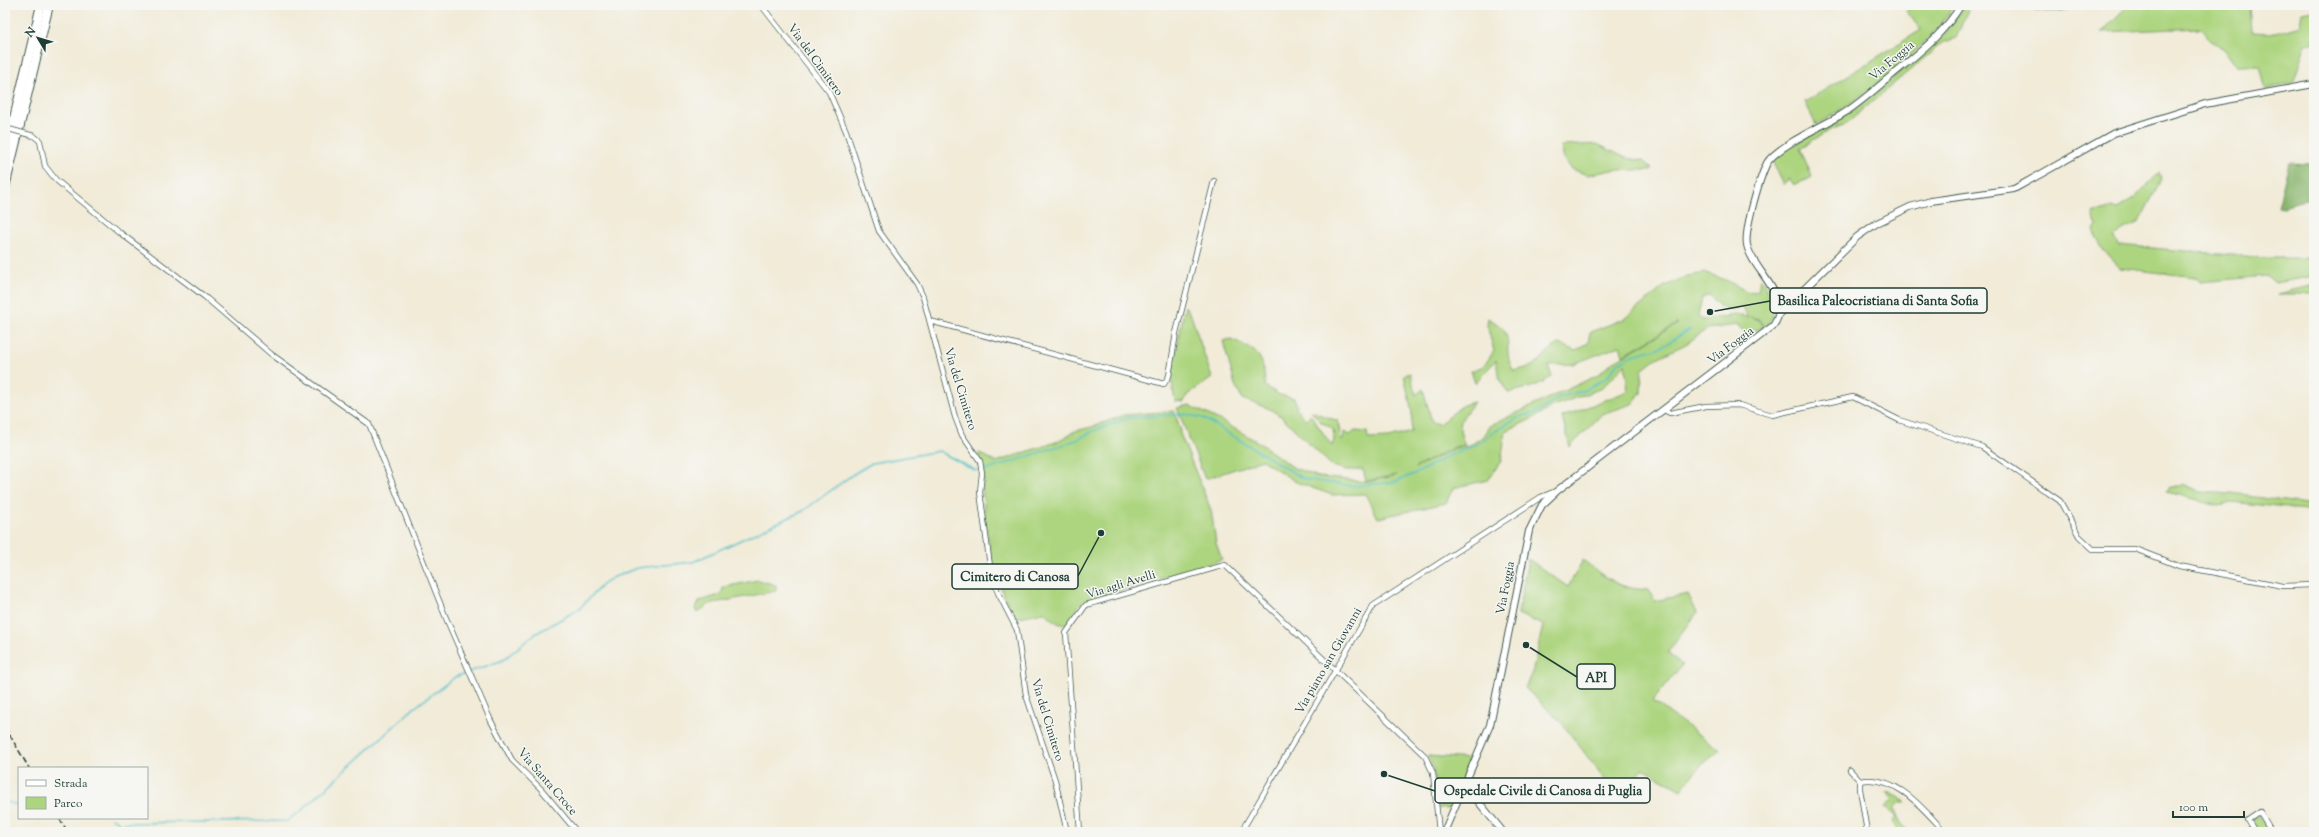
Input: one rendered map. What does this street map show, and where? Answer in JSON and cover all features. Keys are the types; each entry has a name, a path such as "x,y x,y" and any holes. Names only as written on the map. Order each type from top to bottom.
{"highway":[{"path":"5,156 41,5"},
{"path":"5,187 49,5"}],"main road":[{"name":"Via Foggia","path":"1444,832 1490,725 1529,531 1542,505 1558,490 1767,332 1774,324 1778,315 1778,302 1775,294 1751,255 1746,240 1750,218 1767,162 1778,151 1840,115 1866,96 1936,38 1961,5"},
{"path":"1778,315 1786,305 1857,237 1877,223 1910,207 1931,201 2014,189 2114,133 2205,104 2314,84"},
{"path":"1775,294 1785,298"},
{"path":"1778,302 1785,298 1796,296"},
{"path":"1778,302 1786,305"},
{"path":"1464,784 1503,832"}],"street":[{"name":"Via del Cimitero","path":"761,5 829,92 846,131 879,230 917,284 930,321 955,417 962,435 980,461 982,471 980,492 990,566 998,594 1019,635 1026,695 1055,780 1067,832"},
{"name":"Via Santa Croce","path":"5,128 34,136 40,141 45,166 56,180 119,232 205,297 271,354 369,424 464,660 491,722 512,760 541,789 577,832"},
{"path":"930,321 1164,384 1169,376 1178,325 1214,181"},
{"path":"1664,410 1670,413 1706,406 1739,405 1772,415 1853,397 1899,420 1982,447 2060,501 2079,536 2093,548 2135,549 2178,566 2283,586 2314,585"},
{"name":"Via piano san Giovanni","path":"1241,832 1373,606 1541,497 1558,490"},
{"name":"Via agli Avelli","path":"1080,832 1066,633 1086,605 1225,565 1336,669"},
{"path":"1336,669 1425,756 1433,773 1439,832"},
{"path":"1850,770 1860,781 1860,790 1867,832"},
{"path":"1860,781 1878,782 1903,791 1945,832"},
{"path":"2255,832 2248,820 2260,812 2272,832"}],"green space":[{"path":"1916,5 1955,5 1927,39 1892,72 1853,101 1816,125 1805,102 1921,30 1906,11"},
{"path":"1965,5 1970,5 1956,38 1942,43 1846,124 1830,130 1800,148 1812,177 1794,185 1789,178 1784,185 1772,161 1786,150 1855,109 1874,94 1943,36"},
{"path":"2019,5 2077,5 2064,10 2041,11"},
{"path":"2128,5 2249,5 2251,32 2275,33 2300,26 2302,12 2314,10 2314,43 2306,44 2293,83 2266,89 2260,66 2236,66 2224,49 2209,40 2206,33 2201,28 2102,32"},
{"path":"1597,144 1626,158 1643,161 1653,170 1612,170 1587,175 1572,169 1564,160 1561,146"},
{"path":"2289,163 2313,164 2310,177 2314,178 2314,198 2283,207 2278,206"},
{"path":"2160,172 2162,179 2139,222 2124,229 2115,238 2118,245 2266,258 2314,258 2314,276 2275,283 2267,276 2200,282 2195,277 2120,268 2102,249 2093,230 2096,225 2093,214 2111,207 2117,209 2132,200"},
{"path":"1706,273 1726,280 1748,292 1758,291 1760,278 1767,288 1775,310 1770,322 1765,327 1760,319 1750,317 1759,320 1764,327 1747,334 1737,325 1707,329 1686,344 1657,358 1642,370 1641,393 1632,404 1602,414 1570,447 1562,417 1628,391 1625,364 1602,388 1551,407 1534,418 1506,431 1501,461 1488,480 1453,488 1446,503 1378,518 1365,494 1332,495 1296,482 1262,460 1205,479 1177,408 1189,405 1258,442 1294,468 1319,477 1367,482 1397,475 1366,481 1363,470 1347,470 1332,466 1282,417 1270,409 1242,399 1235,385 1223,341 1231,339 1254,351 1258,355 1263,367 1265,386 1280,395 1294,398 1297,405 1296,409 1307,420 1310,414 1332,446 1334,440 1333,429 1321,422 1311,411 1338,421 1341,440 1343,440 1344,432 1350,435 1355,431 1367,432 1368,439 1388,438 1411,432 1412,413 1404,375 1410,373 1416,395 1423,389 1432,422 1439,424 1463,405 1474,402 1463,418 1460,426 1460,432 1465,445 1454,447 1415,468 1455,448 1469,446 1484,436 1491,425 1596,376 1613,362 1677,324 1623,355 1620,346 1573,364 1548,365 1552,377 1535,386 1508,393 1499,379 1496,360 1475,383 1471,371 1484,366 1494,351 1487,325 1488,318 1504,330 1507,340 1509,360 1514,371 1536,364 1550,350 1560,344 1575,351 1588,343 1590,332 1624,319 1665,286 1687,276","holes":["1710,295 1719,306 1727,311 1742,307 1748,317 1736,315 1702,320 1698,315 1702,298"]},
{"path":"2314,285 2314,294 2277,294"},
{"path":"1185,306 1191,315 1212,378 1187,395 1184,402 1175,401 1171,377"},
{"path":"1174,411 1181,431 1179,431 1211,510 1216,543 1222,560 1084,602 1079,605 1071,623 1059,624 1044,612 1015,618 1002,592 992,562 985,520 982,485 984,476 978,454 980,453 996,462 1056,442 1075,431 1092,427 1124,415"},
{"path":"2183,484 2201,492 2232,494 2314,505 2314,511 2232,502 2218,505 2166,492 2169,487 2180,487"},
{"path":"1528,559 1568,587 1583,560 1606,577 1620,585 1649,590 1654,601 1688,594 1697,613 1668,652 1682,665 1653,701 1720,750 1696,770 1681,790 1642,768 1619,798 1561,722 1525,688 1533,670 1543,625 1518,614"},
{"path":"758,580 776,585 776,591 709,604 697,613 695,609 700,601 720,595 724,587"},
{"path":"1428,756 1471,759 1450,809 1437,808 1433,768"},
{"path":"1887,792 1897,795 1907,802 1900,802 1894,808 1901,823 1909,832 1900,832 1892,823 1897,817 1885,807 1893,799"},
{"path":"2259,815 2269,832 2257,832 2250,820"}],"waterway":[{"path":"984,471 1077,440 1091,432 1128,418 1184,414 1203,418 1304,479 1352,486 1395,482 1421,471 1448,456 1478,444 1501,427 1519,417 1538,412 1558,398 1585,390 1606,378 1617,364 1633,355 1662,347 1690,329"},
{"path":"124,823 287,821 301,811 414,708 455,677 503,660 535,634 579,609 602,585 612,578 637,568 693,562 803,511 852,475 872,463 939,451 974,470 980,471"},
{"path":"5,801 18,806"},
{"path":"114,819 119,822"}],"railway":[{"path":"5,727 28,767"},
{"path":"60,819 68,832"}],"place":[{"name":"Basilica Paleocristiana di Santa Sofia","path":"1710,312"},
{"name":"Cimitero di Canosa","path":"1101,533"},
{"name":"API","path":"1526,645"},
{"name":"Ospedale Civile di Canosa di Puglia","path":"1384,774"}]}
